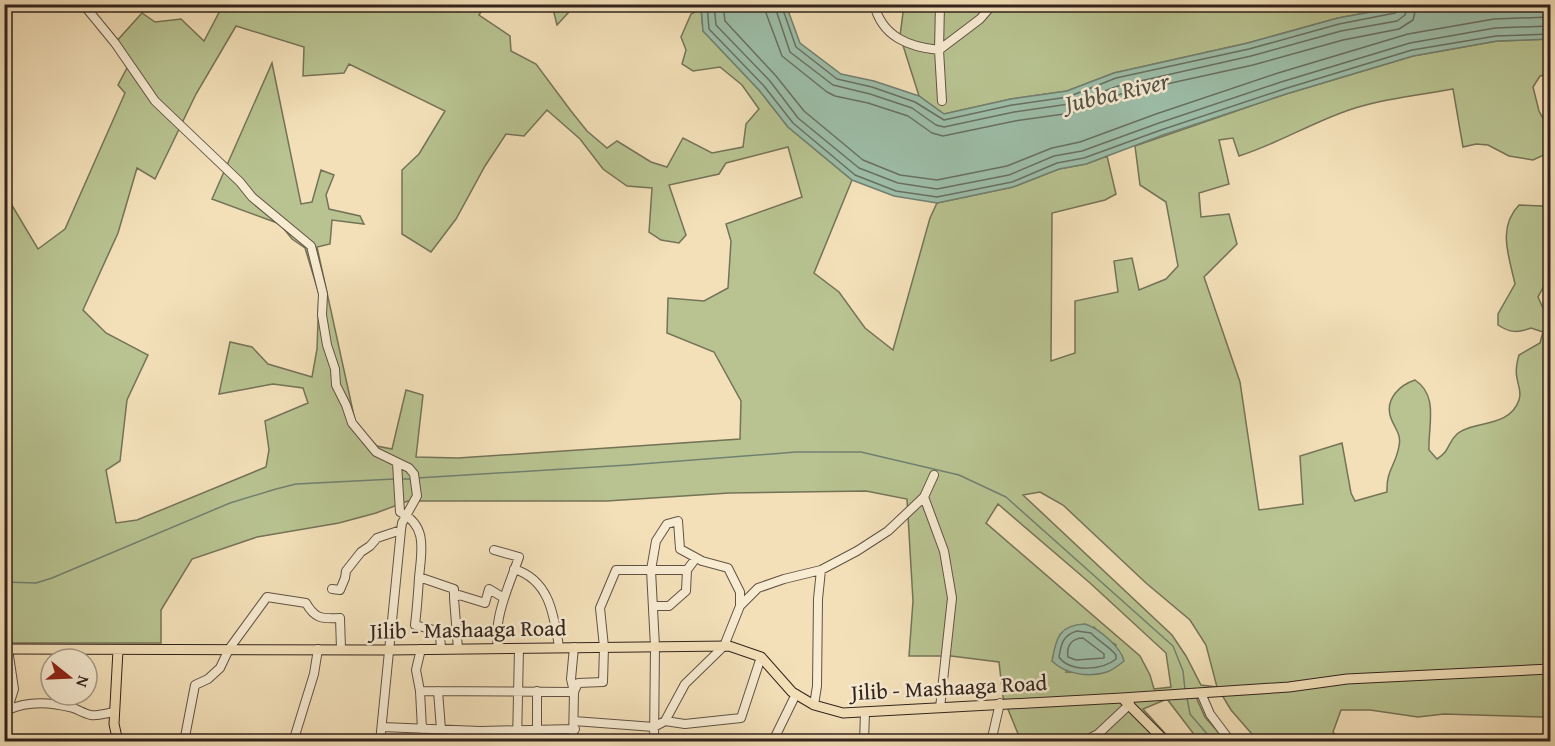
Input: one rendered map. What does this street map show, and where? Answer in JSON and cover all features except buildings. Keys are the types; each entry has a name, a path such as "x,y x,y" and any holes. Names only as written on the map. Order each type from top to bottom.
{"main road":[{"name":"Jilib - Mashaaga Road","path":"6,649 389,650 724,646 738,648 761,657 796,694 814,705 843,713 1122,698 1230,689 1289,687 1347,680 1551,669"},
{"path":"118,650 114,712 118,741"},
{"path":"1122,698 1166,741"}],"street":[{"path":"83,4 115,43 155,101 240,182 252,197 310,246 323,294 322,315 327,345 335,369 336,385 352,423 376,453 409,468 415,478 417,496 401,530 380,741"},
{"path":"874,4 877,15 898,39 920,48 939,50 980,19 993,4"},
{"path":"940,4 939,50 942,101"},
{"path":"397,463 400,512 407,515 417,528 422,545 423,559 419,577 420,593 415,625 434,630 440,635 441,649"},
{"path":"740,606 758,588 821,570 888,531 924,497 934,475"},
{"path":"924,497 944,551 952,598 940,708"},
{"path":"382,727 517,731 574,725 654,727 665,721 685,684 724,646 740,606 740,592 728,568 696,558 680,549 678,520 667,524 656,541 651,570 655,647 654,727 654,741"},
{"path":"332,589 339,590 349,566 377,538 401,530"},
{"path":"494,550 519,558 504,598 496,636 498,648"},
{"path":"653,606 669,606 686,591 687,570 696,558"},
{"path":"514,569 526,573 546,592 554,618 559,647"},
{"path":"574,692 578,683 603,682 604,646 600,608 616,570 687,570"},
{"path":"814,705 817,686 818,599 821,570"},
{"path":"419,577 454,589 458,649"},
{"path":"454,598 459,595 484,603 489,589 504,598"},
{"path":"184,741 195,685 220,668 229,650 267,597 306,603 312,613 323,619 340,618 341,649"},
{"path":"573,741 574,692 571,679 574,647"},
{"path":"517,741 519,648"},
{"path":"4,721 14,690 6,649"},
{"path":"293,741 314,674 318,649"},
{"path":"421,649 416,670 420,691 422,729"},
{"path":"665,721 685,724 741,718 761,657"},
{"path":"420,691 574,692"},
{"path":"438,691 442,741"},
{"path":"537,691 537,741"},
{"path":"1197,692 1210,714 1231,741"},
{"path":"768,741 775,737 796,694"},
{"path":"991,741 1000,703"},
{"path":"8,710 21,704 56,704 91,715 114,712"},
{"path":"1082,741 1097,738 1130,704"},
{"path":"864,741 865,712"},
{"path":"476,741 477,731"}],"shaded area":[{"path":"223,5 485,5 479,15 510,36 511,51 536,64 587,131 607,148 617,141 651,162 667,167 683,138 712,153 743,147 746,124 759,109 742,85 720,67 693,71 682,64 686,50 681,37 691,14 701,9 703,31 759,90 788,127 852,180 814,273 839,292 865,328 893,350 930,218 937,203 1013,187 1059,169 1086,164 1107,156 1116,194 1105,200 1052,213 1051,361 1075,353 1075,301 1118,292 1114,261 1132,258 1139,290 1166,279 1178,266 1166,202 1140,185 1135,146 1286,94 1413,56 1497,41 1550,39 1550,74 1540,76 1533,87 1539,111 1550,131 1550,144 1544,155 1533,160 1509,156 1488,145 1476,144 1463,147 1453,89 1387,100 1349,110 1239,156 1233,138 1219,140 1229,184 1199,193 1201,217 1229,214 1237,244 1204,277 1240,382 1259,510 1303,504 1300,456 1342,443 1351,493 1355,501 1387,492 1388,478 1400,441 1391,419 1390,403 1399,389 1415,380 1427,394 1430,403 1429,450 1437,459 1445,453 1452,440 1463,430 1499,420 1514,409 1520,394 1516,372 1519,355 1540,343 1543,332 1531,328 1510,331 1498,325 1498,314 1515,284 1506,233 1512,214 1519,205 1550,204 1549,264 1538,297 1543,308 1550,308 1550,727 1543,717 1444,714 1418,717 1370,710 1341,710 1333,732 1340,741 1258,741 1231,710 1222,695 1196,697 1205,717 1226,741 1199,741 1167,699 1143,709 1172,741 1110,741 1102,733 1085,741 1021,741 1003,697 999,662 951,656 909,656 913,601 907,499 866,491 729,493 607,501 408,501 339,523 257,537 192,559 161,610 161,643 5,643 4,192 38,249 65,229 125,93 118,85 127,68 115,43 142,13 155,22 181,19 204,41","holes":["236,26 304,47 303,76 344,73 349,64 445,111 419,154 402,170 402,234 431,252 456,219 485,166 506,134 524,136 547,110 580,139 603,169 627,186 652,188 649,232 661,240 679,243 686,235 669,185 719,174 726,163 788,147 802,197 726,224 731,241 728,288 704,301 668,298 667,333 714,352 741,401 740,439 458,458 416,457 423,395 406,390 392,449 377,446 356,425 317,247 330,244 332,220 364,224 360,216 329,209 326,195 334,175 321,170 312,202 301,204 272,63 212,199 280,224 292,239 305,248 319,294 317,349 312,377 268,364 252,347 230,342 219,394 273,384 303,388 308,403 265,421 269,450 266,467 137,520 116,523 106,470 120,461 127,400 148,355 106,333 83,310 118,233 137,168 155,179 196,94","1040,492 1063,505 1146,583 1190,620 1206,645 1217,687 1201,685 1172,635 1023,495","998,504 1090,583 1166,653 1171,687 1154,689 1140,656 986,523","1094,627 1100,635 1116,645 1101,673 1066,672"]},
{"path":"552,5 572,5 557,25"},
{"path":"904,5 1409,5 1338,18 1248,43 1114,73 1067,91 1011,99 944,114 919,96 900,36"}],"water":[{"name":"Jubba River","path":"701,5 786,5 800,43 841,74 874,81 919,96 944,114 1011,99 1067,91 1114,73 1248,43 1338,18 1409,5 1550,5 1550,39 1497,41 1413,56 1286,94 1163,135 1086,164 1059,169 1013,187 937,203 894,196 852,180 788,127 759,90 703,31"},
{"path":"1085,624 1108,639 1124,661 1109,671 1085,675 1070,672 1052,661 1060,634 1069,627"}],"waterway":[{"path":"417,478 796,452 861,452 959,475 1006,497 1173,646 1183,671 1185,690"},
{"path":"4,582 36,583 52,578 230,503 276,489 296,484 394,479"},
{"path":"402,479 412,479"},
{"path":"1187,698 1190,714 1214,742"}]}
